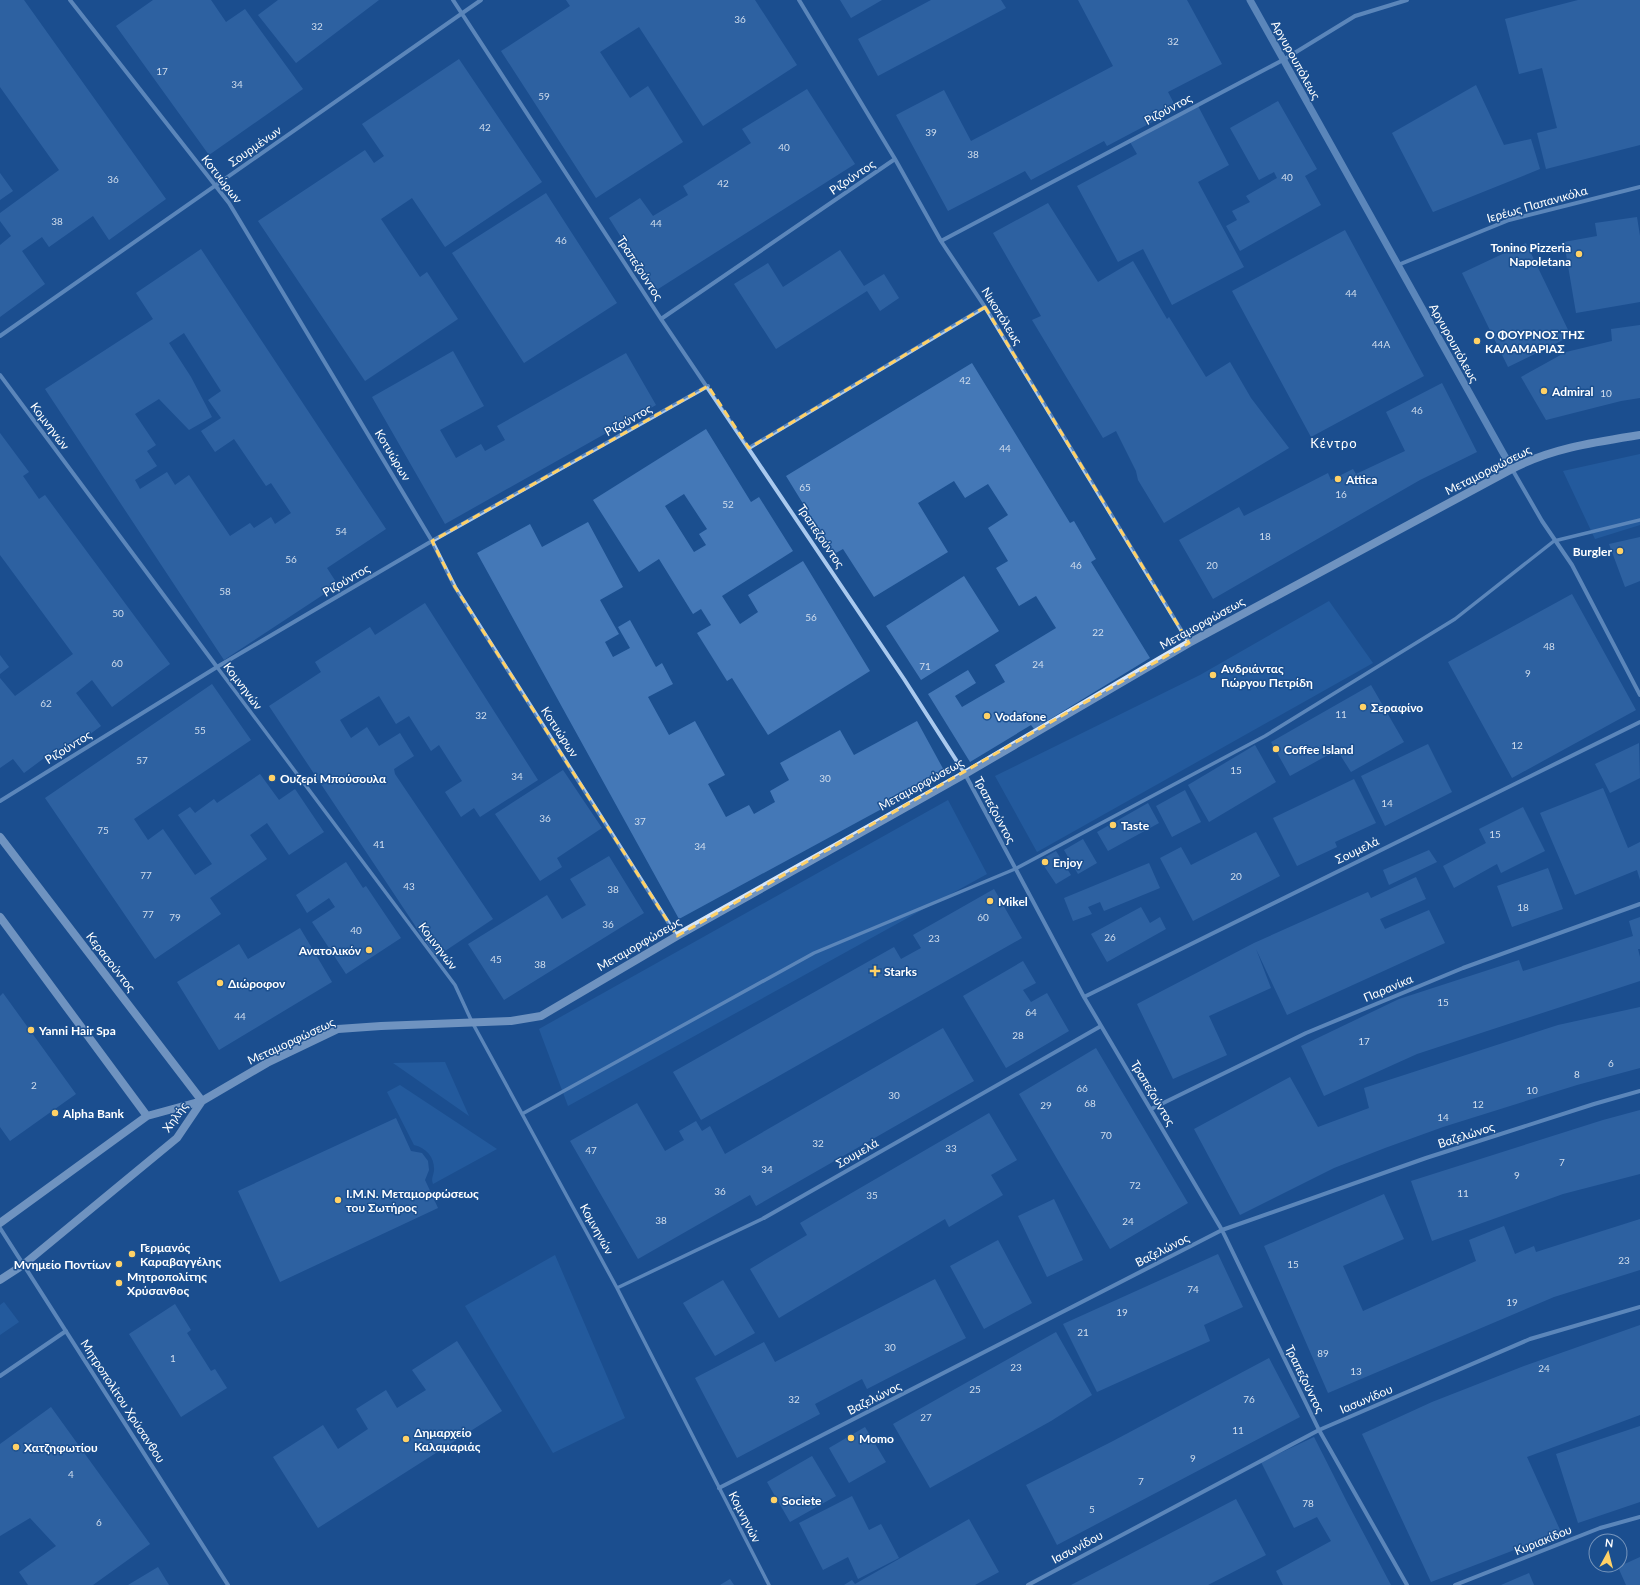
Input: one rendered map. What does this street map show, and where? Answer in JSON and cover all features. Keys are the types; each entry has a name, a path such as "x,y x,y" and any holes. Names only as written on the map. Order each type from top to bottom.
{"main road":[{"name":"Μεταμορφώσεως","path":"202,1101 267,1063 338,1029 511,1021 541,1016 677,936 964,774 1189,643 1512,469 1542,455 1564,449 1640,435"},
{"name":"Κερασούντος","path":"0,838 202,1101"},
{"path":"0,917 147,1116"},
{"name":"Χηλής","path":"0,1223 147,1116 202,1101"},
{"name":"Χηλής","path":"0,1280 23,1265 177,1138 202,1101"}],"street":[{"name":"Κοτυώρων","path":"70,0 215,186 230,203 432,541 456,587 677,936"},
{"name":"Τραπεζούντος","path":"453,0 463,13 661,319 708,386 904,679 964,774 1084,997 1152,1109 1222,1230 1319,1430 1407,1585"},
{"name":"Σουρμένων","path":"0,336 481,0"},
{"name":"Νικοπόλεως","path":"799,0 895,159 941,241 985,307 1189,643"},
{"name":"Αργυρουπόλεως","path":"1250,0 1512,469 1554,541 1572,565 1640,695"},
{"name":"Ριζούντος","path":"941,241 1283,60 1355,16 1406,0"},
{"name":"Ριζούντος","path":"661,319 895,159"},
{"name":"Ιερέως Παπανικόλα","path":"1398,265 1509,220 1640,188"},
{"path":"749,448 985,307"},
{"name":"Κομνηνών","path":"0,375 455,985 472,1022 617,1288 768,1585"},
{"name":"Ριζούντος","path":"0,801 217,667 432,541 708,386"},
{"path":"522,1114 814,953 1015,869 1265,736 1455,619 1554,541 1640,520"},
{"name":"Σουμελά","path":"1084,997 1640,722"},
{"name":"Παρανίκα","path":"1152,1109 1306,1033 1463,968 1640,904"},
{"name":"Σουμελά","path":"617,1288 764,1218 1101,1026"},
{"name":"Βαζελώνος","path":"719,1488 1222,1230 1426,1158 1594,1104 1640,1091"},
{"name":"Μητροπολίτου Χρύσανθου","path":"0,1228 228,1585"},
{"name":"Ιασωνίδου","path":"1028,1585 1319,1430 1530,1340 1640,1307"},
{"path":"0,1376 66,1331"},
{"name":"Κυριακίδου","path":"1455,1585 1600,1528 1640,1517"}],"highlighted area":[{"path":"985,307 1189,643 677,936 455,587 432,541 708,386 749,448"}],"shaded area":[{"path":"1640,454 1640,525 1595,539 1563,471"},
{"path":"1329,601 1373,663 1037,852 995,776 1200,675"},
{"path":"948,800 987,874 568,1106 539,1029"},
{"path":"445,1062 469,1116 393,1063"},
{"path":"400,1085 497,1149 433,1184 432,1179 434,1166 432,1158 423,1148 414,1145 387,1092"},
{"path":"555,1255 625,1418 553,1453 465,1306"},
{"path":"4,1302 19,1322 0,1335 0,1305"}],"building":[{"path":"0,0 24,0 166,199 109,240 93,216 49,247 42,237 22,251 45,284 0,317 0,245 11,236 0,221 0,213 59,170 0,87"},
{"path":"153,0 211,0 226,22 245,9 303,89 209,155 116,26"},
{"path":"278,0 379,0 296,63 258,15"},
{"path":"566,0 755,0 797,65 703,126 639,27 600,52 630,98 648,86 683,142 596,198 501,51 570,6"},
{"path":"840,0 882,0 851,18"},
{"path":"931,0 1001,0 1006,8 878,76 858,39"},
{"path":"1078,0 1187,0 1222,64 1168,92 1177,109 1107,146 1104,141 1031,180 1025,171 948,211 896,115 944,90 971,141 1113,66"},
{"path":"1578,0 1640,0 1640,145 1546,169 1537,133 1557,128 1542,68 1519,74 1505,19"},
{"path":"459,59 542,182 445,247 412,198 381,219 420,277 427,272 458,319 365,381 258,221 365,150 374,163 384,156 362,124"},
{"path":"1476,85 1504,145 1531,139 1540,169 1433,212 1392,133"},
{"path":"807,89 855,164 655,291 609,218 640,198 653,216 688,195 683,186 751,143 742,129"},
{"path":"1278,101 1317,169 1305,176 1321,205 1240,251 1226,226 1237,220 1232,211 1250,202 1246,196 1277,178 1274,172 1259,180 1230,128"},
{"path":"1198,106 1229,165 1198,182 1244,267 1172,305 1143,249 1118,262 1077,186 1137,154 1130,142"},
{"path":"0,173 13,191 0,200"},
{"path":"546,193 617,303 524,363 452,253"},
{"path":"1048,203 1098,282 1133,261 1167,319 1169,317 1206,377 1230,362 1251,398 1289,448 1164,523 1138,480 1136,471 1116,431 1103,438 1032,320 1041,316 993,233"},
{"path":"1637,217 1640,236 1640,302 1576,313 1564,242 1597,236 1595,223"},
{"path":"1345,230 1424,376 1311,437 1232,291"},
{"path":"1526,243 1571,336 1508,367 1462,273"},
{"path":"201,249 386,529 327,568 338,585 224,660 45,389 153,319 136,293","holes":["184,333 221,391 208,400 221,418 201,431 215,452 234,439 266,486 271,483 291,513 275,524 271,517 254,528 250,523 230,536 189,475 175,485 167,472 140,489 135,480 157,466 147,451 156,445 135,414 159,399 189,430 212,417 191,377 169,343"]},
{"path":"840,250 864,286 884,274 899,298 880,311 867,291 776,349 734,284 768,263 783,287"},
{"path":"1640,325 1640,398 1621,401 1546,420 1521,377 1566,352 1612,341 1611,329"},
{"path":"453,351 484,406 440,430 456,458 481,444 485,451 505,440 497,426 626,353 656,405 445,524 372,397"},
{"path":"972,363 1070,523 1074,521 1096,559 1091,562 1150,658 1034,729 1031,725 970,762 928,694 968,670 976,683 955,696 962,707 1005,682 995,665 1056,628 1036,596 1019,606 996,568 1008,561 988,528 1008,515 988,484 965,498 954,481 918,503 948,552 874,597 843,549 834,554 786,476"},
{"path":"1442,383 1477,452 1420,480 1213,599 1179,540 1239,507 1244,516 1328,473 1331,480 1353,469 1356,474 1405,451 1386,412"},
{"path":"706,429 751,502 759,497 793,551 722,596 740,624 758,612 748,595 803,561 870,671 768,735 732,678 727,681 697,633 711,625 701,609 693,614 659,559 639,572 593,500","holes":["684,494 707,529 699,534 706,545 694,552 665,506"]},
{"path":"0,433 29,472 23,476 39,499 45,495 170,664 112,707 92,680 76,693 101,726 59,757 55,750 24,773 13,759 0,768 0,678 15,696 73,654 0,555"},
{"path":"588,522 623,587 600,600 619,634 605,642 613,657 630,648 618,627 630,620 656,667 662,663 673,684 648,697 669,735 695,721 725,775 708,784 726,817 749,805 754,814 775,802 770,791 789,780 780,763 840,730 854,755 917,721 946,774 679,919 477,553 530,524 542,547"},
{"path":"1640,537 1640,581 1625,587 1609,544"},
{"path":"964,576 999,631 921,680 886,626"},
{"path":"1572,594 1636,710 1512,778 1448,662"},
{"path":"425,603 538,780 480,817 474,808 461,817 445,792 462,781 439,745 431,751 409,716 396,724 379,696 340,720 351,738 367,727 379,746 400,733 414,756 394,769 395,774 493,919 436,957 269,706 321,672 315,662 370,627 375,635"},
{"path":"0,655 9,667 0,674"},
{"path":"212,684 251,740 134,819 148,840 163,829 195,875 212,864 178,815 190,807 195,813 214,799 217,803 260,774 279,800 295,789 324,832 289,855 267,823 250,835 267,859 210,898 221,914 155,959 45,798"},
{"path":"1371,685 1404,742 1351,772 1337,750 1290,776 1271,742"},
{"path":"1639,743 1640,778 1610,793 1595,764"},
{"path":"1428,744 1452,792 1385,826 1361,776"},
{"path":"1255,745 1276,782 1209,822 1188,785"},
{"path":"563,770 602,828 557,858 562,867 540,881 495,814"},
{"path":"1354,779 1376,823 1335,842 1337,847 1297,866 1273,818"},
{"path":"1603,788 1628,848 1640,842 1640,880 1637,870 1575,895 1540,813"},
{"path":"1185,790 1201,822 1172,837 1156,806"},
{"path":"1148,803 1159,823 1108,851 1097,832"},
{"path":"1523,807 1545,851 1501,873 1497,864 1454,888 1443,866 1486,843 1479,829"},
{"path":"1256,832 1280,876 1193,921 1160,858 1181,847 1191,865"},
{"path":"1083,839 1097,863 1078,874 1064,850"},
{"path":"1429,850 1437,862 1389,885 1383,870"},
{"path":"1056,851 1071,875 1056,884 1040,860"},
{"path":"609,856 644,913 504,1000 468,944 547,895 562,919 586,905 570,879"},
{"path":"346,862 363,888 366,886 401,938 346,974 312,922 335,907 329,898 307,913 296,895"},
{"path":"1149,863 1160,888 1104,911 1100,902 1088,907 1092,914 1073,921 1064,898"},
{"path":"1548,868 1563,909 1512,927 1497,886"},
{"path":"1416,877 1426,899 1380,919 1385,929 1429,910 1445,943 1287,1015 1256,949 1271,988 1209,1016 1227,1055 1173,1079 1137,1004 1254,943 1368,892 1371,898"},
{"path":"994,889 1022,938 701,1120 673,1072 894,947 901,959 921,948 913,935"},
{"path":"1141,907 1150,923 1160,917 1166,929 1107,962 1091,934"},
{"path":"1640,917 1640,949 1638,949 1640,957 1640,981 1417,1054 1324,1096 1301,1046 1399,999 1519,960 1523,971 1633,936 1629,921"},
{"path":"300,928 332,982 219,1050 177,982 239,944 248,959"},
{"path":"1023,961 1036,983 1023,990 1031,1002 1047,993 1069,1031 1006,1068 963,996"},
{"path":"3,993 76,1094 10,1141 0,1127 0,996"},
{"path":"1640,1007 1640,1068 1577,1085 1443,1127 1385,1148 1334,1168 1240,1215 1194,1129 1290,1077 1318,1127 1369,1108 1364,1088 1558,1025"},
{"path":"943,1028 974,1081 756,1206 750,1195 638,1259 570,1141 637,1103 665,1151 684,1140 679,1131 696,1121 702,1131 710,1126 725,1154"},
{"path":"1096,1048 1188,1203 1110,1249 1019,1094"},
{"path":"1640,1110 1640,1174 1563,1194 1432,1241 1411,1181 1603,1120"},
{"path":"989,1113 1017,1160 991,1175 1003,1195 949,1227 945,1219 779,1318 750,1269 807,1235 800,1223"},
{"name":"Ι.Μ.Ν. Μεταμορφώσεως του Σωτήρος","path":"396,1118 411,1151 422,1153 428,1161 429,1170 425,1180 438,1208 280,1282 238,1191"},
{"path":"1384,1194 1404,1239 1343,1266 1363,1311 1476,1261 1469,1240 1504,1226 1515,1254 1534,1246 1536,1252 1640,1219 1640,1270 1554,1297 1328,1393 1264,1246"},
{"path":"1054,1199 1083,1260 1047,1277 1018,1216"},
{"path":"998,1240 1032,1303 984,1329 950,1266"},
{"path":"1218,1254 1243,1307 1204,1325 1210,1341 1097,1392 1063,1324"},
{"path":"935,1279 966,1338 867,1389 862,1379 815,1404 820,1414 737,1458 695,1378 764,1342 775,1362"},
{"path":"723,1280 755,1333 715,1356 683,1303"},
{"path":"175,1304 191,1330 187,1333 211,1371 215,1369 227,1388 181,1417 129,1334"},
{"path":"1640,1325 1640,1415 1527,1457 1561,1532 1431,1582 1362,1434 1432,1402 1524,1366"},
{"path":"1056,1332 1092,1395 1051,1421 930,1488 893,1424"},
{"name":"Δημαρχείο Καλαμαριάς","path":"457,1341 502,1411 318,1528 273,1457 323,1425 338,1449 368,1429 356,1409 386,1390 397,1408 426,1390 412,1370"},
{"path":"1269,1358 1300,1417 1057,1545 1026,1485 1113,1441"},
{"path":"51,1407 150,1544 93,1585 28,1585 19,1572 56,1546 30,1518 0,1536 0,1444"},
{"path":"1640,1426 1640,1502 1578,1523 1556,1454"},
{"path":"865,1427 886,1462 849,1483 829,1448"},
{"path":"1314,1437 1391,1585 1283,1585 1276,1571 1331,1541 1317,1517 1294,1528 1261,1462"},
{"path":"812,1456 836,1496 790,1522 767,1482"},
{"path":"852,1496 869,1530 881,1524 899,1558 858,1579 848,1557 823,1570 799,1523"},
{"path":"1236,1499 1266,1555 1208,1585 1071,1585"},
{"path":"969,1519 999,1572 975,1585 844,1585 852,1580 855,1584"},
{"path":"1640,1557 1640,1585 1626,1585 1621,1573 1628,1573 1628,1562"},
{"path":"158,1567 169,1585 128,1585"},
{"path":"1529,1573 1534,1585 1501,1585"},
{"path":"730,1579 734,1585 720,1585"}],"place":[{"name":"Tonino Pizzeria Napoletana","path":"1579,254"},
{"name":"Ο ΦΟΥΡΝΟΣ ΤΗΣ ΚΑΛΑΜΑΡΙΑΣ","path":"1477,341"},
{"name":"Admiral","path":"1544,391"},
{"name":"Attica","path":"1338,479"},
{"name":"Burgler","path":"1620,551"},
{"name":"Ανδριάντας Γιώργου Πετρίδη","path":"1213,675"},
{"name":"Σεραφίνο","path":"1363,707"},
{"name":"Vodafone","path":"987,716"},
{"name":"Coffee Island","path":"1276,749"},
{"name":"Ουζερί Μπούσουλα","path":"272,778"},
{"name":"Taste","path":"1113,825"},
{"name":"Enjoy","path":"1045,862"},
{"name":"Mikel","path":"990,901"},
{"name":"Ανατολικόν","path":"369,950"},
{"name":"Starks","path":"875,971"},
{"name":"Διώροφον","path":"220,983"},
{"name":"Yanni Hair Spa","path":"31,1030"},
{"name":"Alpha Bank","path":"55,1113"},
{"name":"Ι.Μ.Ν. Μεταμορφώσεως του Σωτήρος","path":"338,1200"},
{"name":"Γερμανός Καραβαγγέλης","path":"132,1254"},
{"name":"Μνημείο Ποντίων","path":"119,1264"},
{"name":"Μητροπολίτης Χρύσανθος","path":"119,1283"},
{"name":"Momo","path":"851,1438"},
{"name":"Δημαρχείο Καλαμαριάς","path":"406,1439"},
{"name":"Χατζηφωτίου","path":"16,1447"},
{"name":"Societe","path":"774,1500"}],"district":[{"name":"Κέντρο","path":"1334,443"}]}
